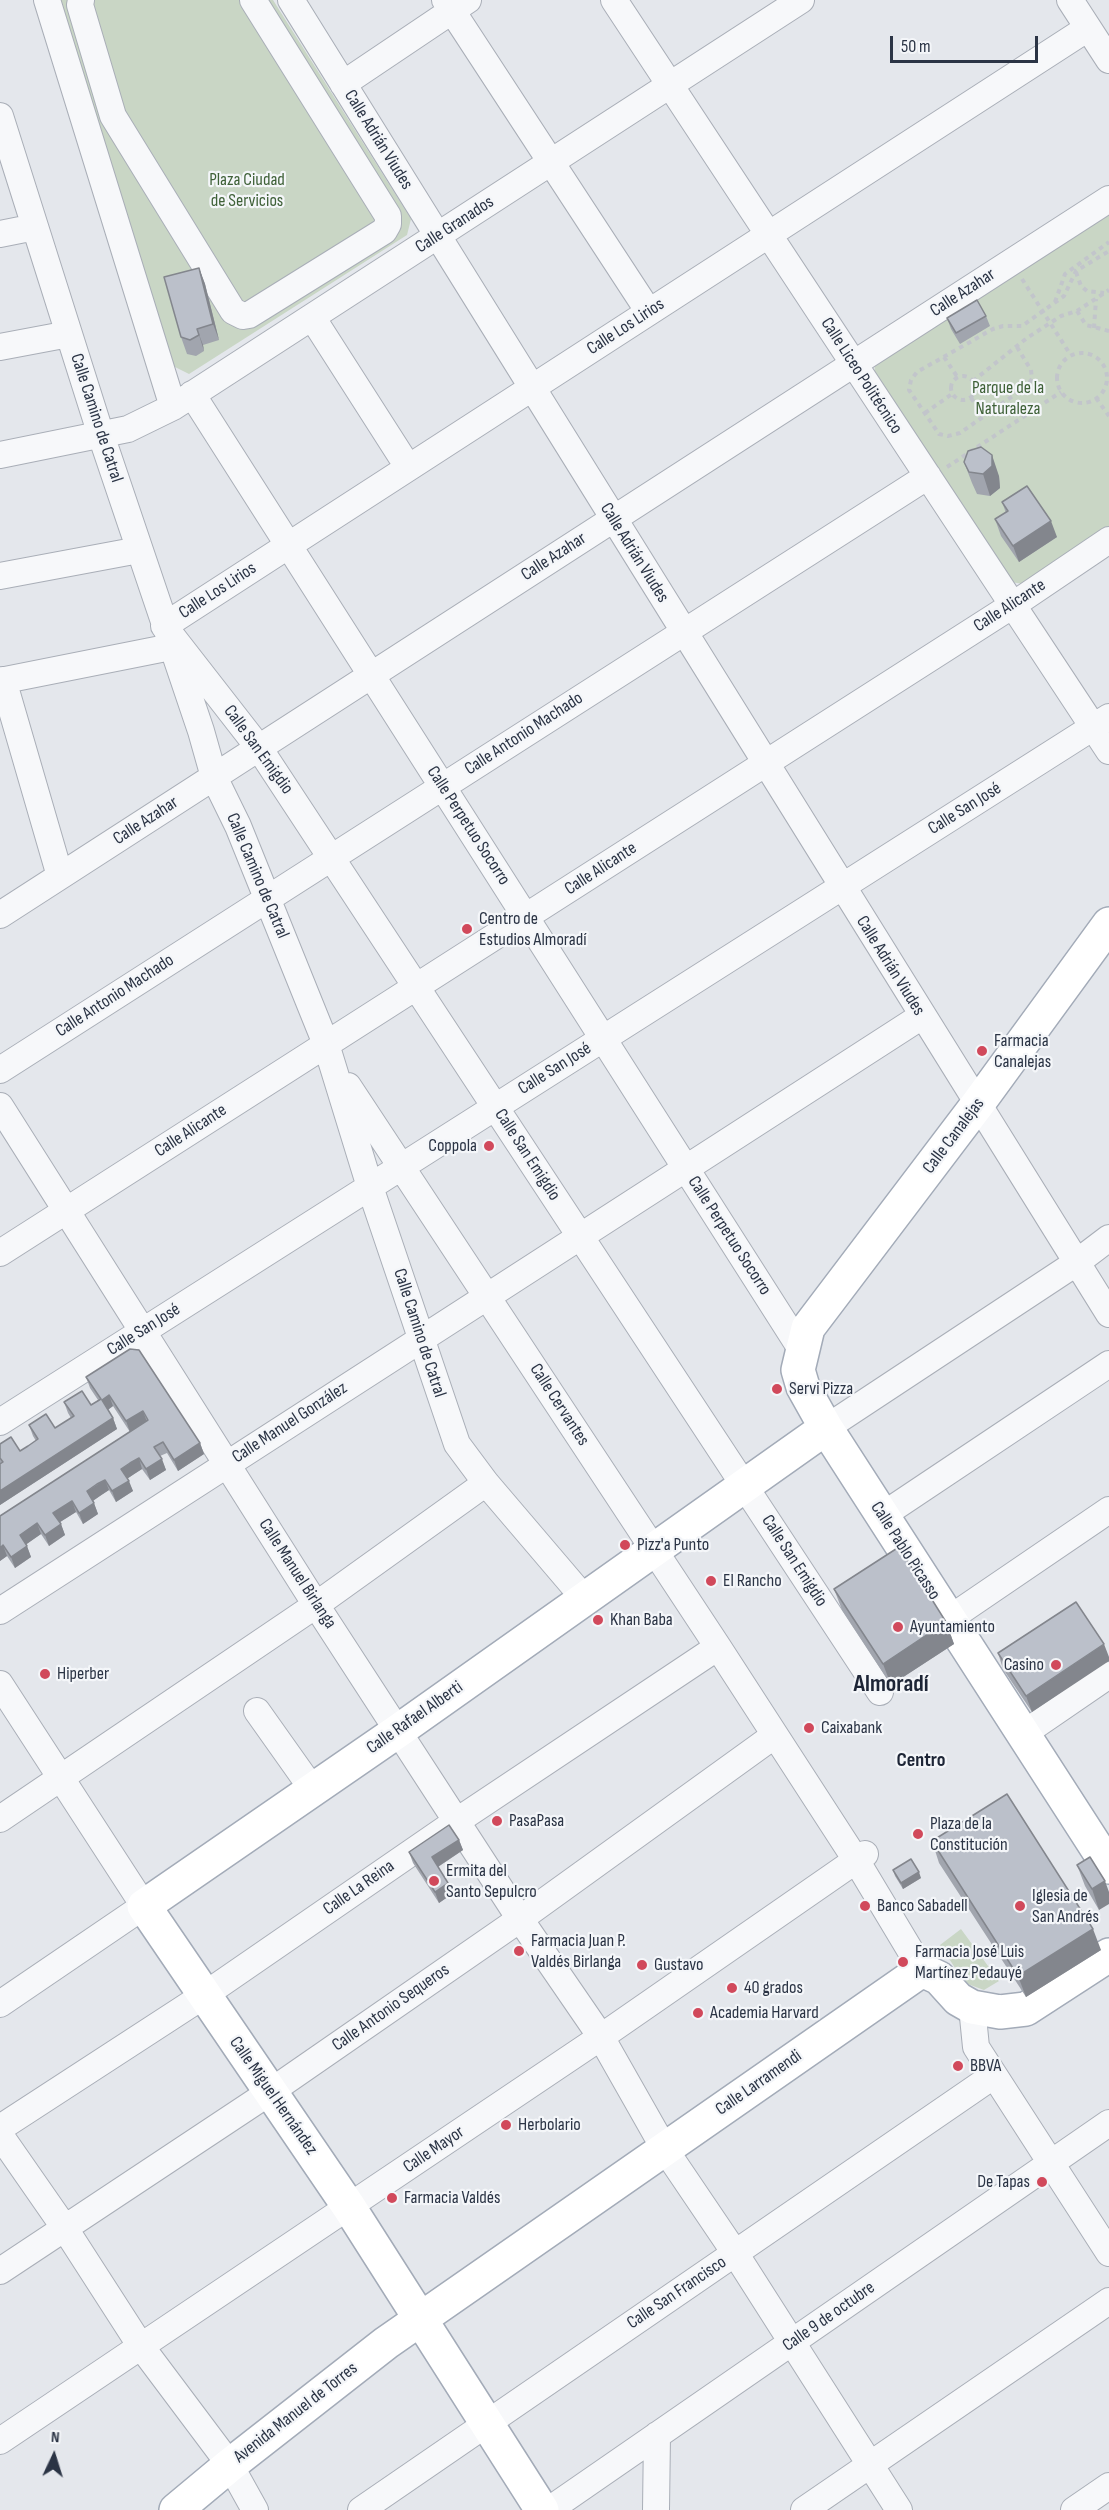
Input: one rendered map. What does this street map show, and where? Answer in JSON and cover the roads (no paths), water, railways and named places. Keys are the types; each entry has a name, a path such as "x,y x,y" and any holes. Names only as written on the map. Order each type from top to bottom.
{"main road":[{"name":"Calle Canalejas","path":"801,1349 808,1328 977,1105 1109,924"},
{"name":"Calle Pablo Picasso","path":"801,1349 798,1370 803,1387 826,1428 1023,1734 1100,1835 1109,1867"},
{"name":"Calle Rafael Alberti","path":"144,1906 398,1731 826,1428"},
{"name":"Calle Miguel Hernández","path":"144,1906 203,1996 349,2207 419,2321 542,2510"},
{"path":"922,1970 939,1978 958,1999 972,2007 1000,2012 1026,2009 1109,1955"},
{"name":"Calle Larramendi","path":"419,2321 922,1970"},
{"name":"Avenida Manuel de Torres","path":"176,2510 386,2343 419,2321"}],"street":[{"name":"Calle Perpetuo Socorro","path":"47,0 182,401 288,545 801,1349"},
{"path":"81,0 80,4 113,116 233,311 243,315 249,315 384,231 388,224 388,216 253,0"},
{"name":"Calle Adrián Viudes","path":"291,0 921,1016 1109,1314"},
{"name":"Calle Liceo Politécnico","path":"614,0 854,364 936,472 1013,606 1101,722 1109,751"},
{"path":"1070,0 1109,60"},
{"path":"343,84 455,3 551,162 649,312"},
{"name":"Calle Granados","path":"0,454 128,429 182,401 670,86 790,3"},
{"name":"Calle Los Lirios","path":"168,636 288,545 1088,28"},
{"name":"Calle Camino de Catral","path":"0,117 101,435 201,731 214,777 238,826 330,1054 370,1187 457,1444 486,1483 584,1598"},
{"name":"Calle Azahar","path":"0,915 1109,199"},
{"path":"0,234 35,227"},
{"path":"312,317 408,467"},
{"path":"0,347 69,334"},
{"name":"Calle Antonio Machado","path":"0,1070 936,472"},
{"name":"Calle Alicante","path":"0,1253 66,1211 330,1054 417,987 1013,606 1109,540"},
{"path":"0,576 139,550"},
{"path":"60,876 2,681 168,636"},
{"name":"Calle San Emigdio","path":"168,636 260,748 880,1692"},
{"name":"Calle San José","path":"0,1422 1101,722"},
{"name":"Calle Manuel González","path":"0,1611 921,1016"},
{"name":"Calle Cervantes","path":"330,1054 401,1167 779,1742"},
{"name":"Calle Manuel Birlanga","path":"0,1106 316,1605 520,1919 601,2037 664,2148 735,2253 899,2510"},
{"path":"826,1428 1076,1263 1109,1238"},
{"path":"883,1515 1109,1364"},
{"path":"0,1819 316,1605 486,1483"},
{"path":"949,1619 1109,1510"},
{"name":"Calle La Reina","path":"0,2128 203,1996 457,1821 718,1647"},
{"path":"1023,1734 1109,1675"},
{"name":"Calle Miguel Hernández","path":"0,1684 144,1906"},
{"path":"257,1711 313,1790"},
{"path":"779,1742 860,1857 922,1970"},
{"name":"Calle Antonio Sequeros","path":"0,2271 270,2092 779,1742"},
{"name":"Calle Mayor","path":"0,2440 601,2037 860,1857"},
{"name":"Calle Rafael Alberti","path":"0,2004 144,1906"},
{"path":"972,2007 976,2047 1109,2253"},
{"name":"Calle San Francisco","path":"361,2510 993,2076"},
{"name":"Calle 9 de octubre","path":"549,2510 1109,2123"},
{"path":"0,2135 64,2227 140,2345 230,2465 255,2510"},
{"path":"804,2510 1109,2301"},
{"path":"656,2510 657,2435"},
{"path":"1074,2510 1109,2486"}],"place":[{"name":"Centro de Estudios Almoradí","path":"467,929"},
{"name":"Farmacia Canalejas","path":"982,1051"},
{"name":"Coppola","path":"489,1146"},
{"name":"Servi Pizza","path":"777,1389"},
{"name":"Pizz'a Punto","path":"625,1545"},
{"name":"El Rancho","path":"711,1581"},
{"name":"Khan Baba","path":"598,1620"},
{"name":"Ayuntamiento","path":"898,1627"},
{"name":"Casino","path":"1056,1665"},
{"name":"Hiperber","path":"45,1674"},
{"name":"Caixabank","path":"809,1728"},
{"name":"PasaPasa","path":"497,1821"},
{"name":"Plaza de la Constitución","path":"918,1834"},
{"name":"Ermita del Santo Sepulcro","path":"434,1881"},
{"name":"Banco Sabadell","path":"865,1906"},
{"name":"Iglesia de San Andrés","path":"1020,1906"},
{"name":"Farmacia Juan P. Valdés Birlanga","path":"519,1951"},
{"name":"Farmacia José Luis Martínez Pedauyé","path":"903,1962"},
{"name":"Gustavo","path":"642,1965"},
{"name":"40 grados","path":"732,1988"},
{"name":"Academia Harvard","path":"698,2013"},
{"name":"BBVA","path":"958,2066"},
{"name":"Herbolario","path":"506,2125"},
{"name":"De Tapas","path":"1042,2182"},
{"name":"Farmacia Valdés","path":"392,2198"}],"district":[{"name":"Almoradí","path":"891,1685"},
{"name":"Centro","path":"921,1761"}],"park label":[{"name":"Plaza Ciudad de Servicios","path":"247,190"},
{"name":"Parque de la Naturaleza","path":"1008,398"}]}
